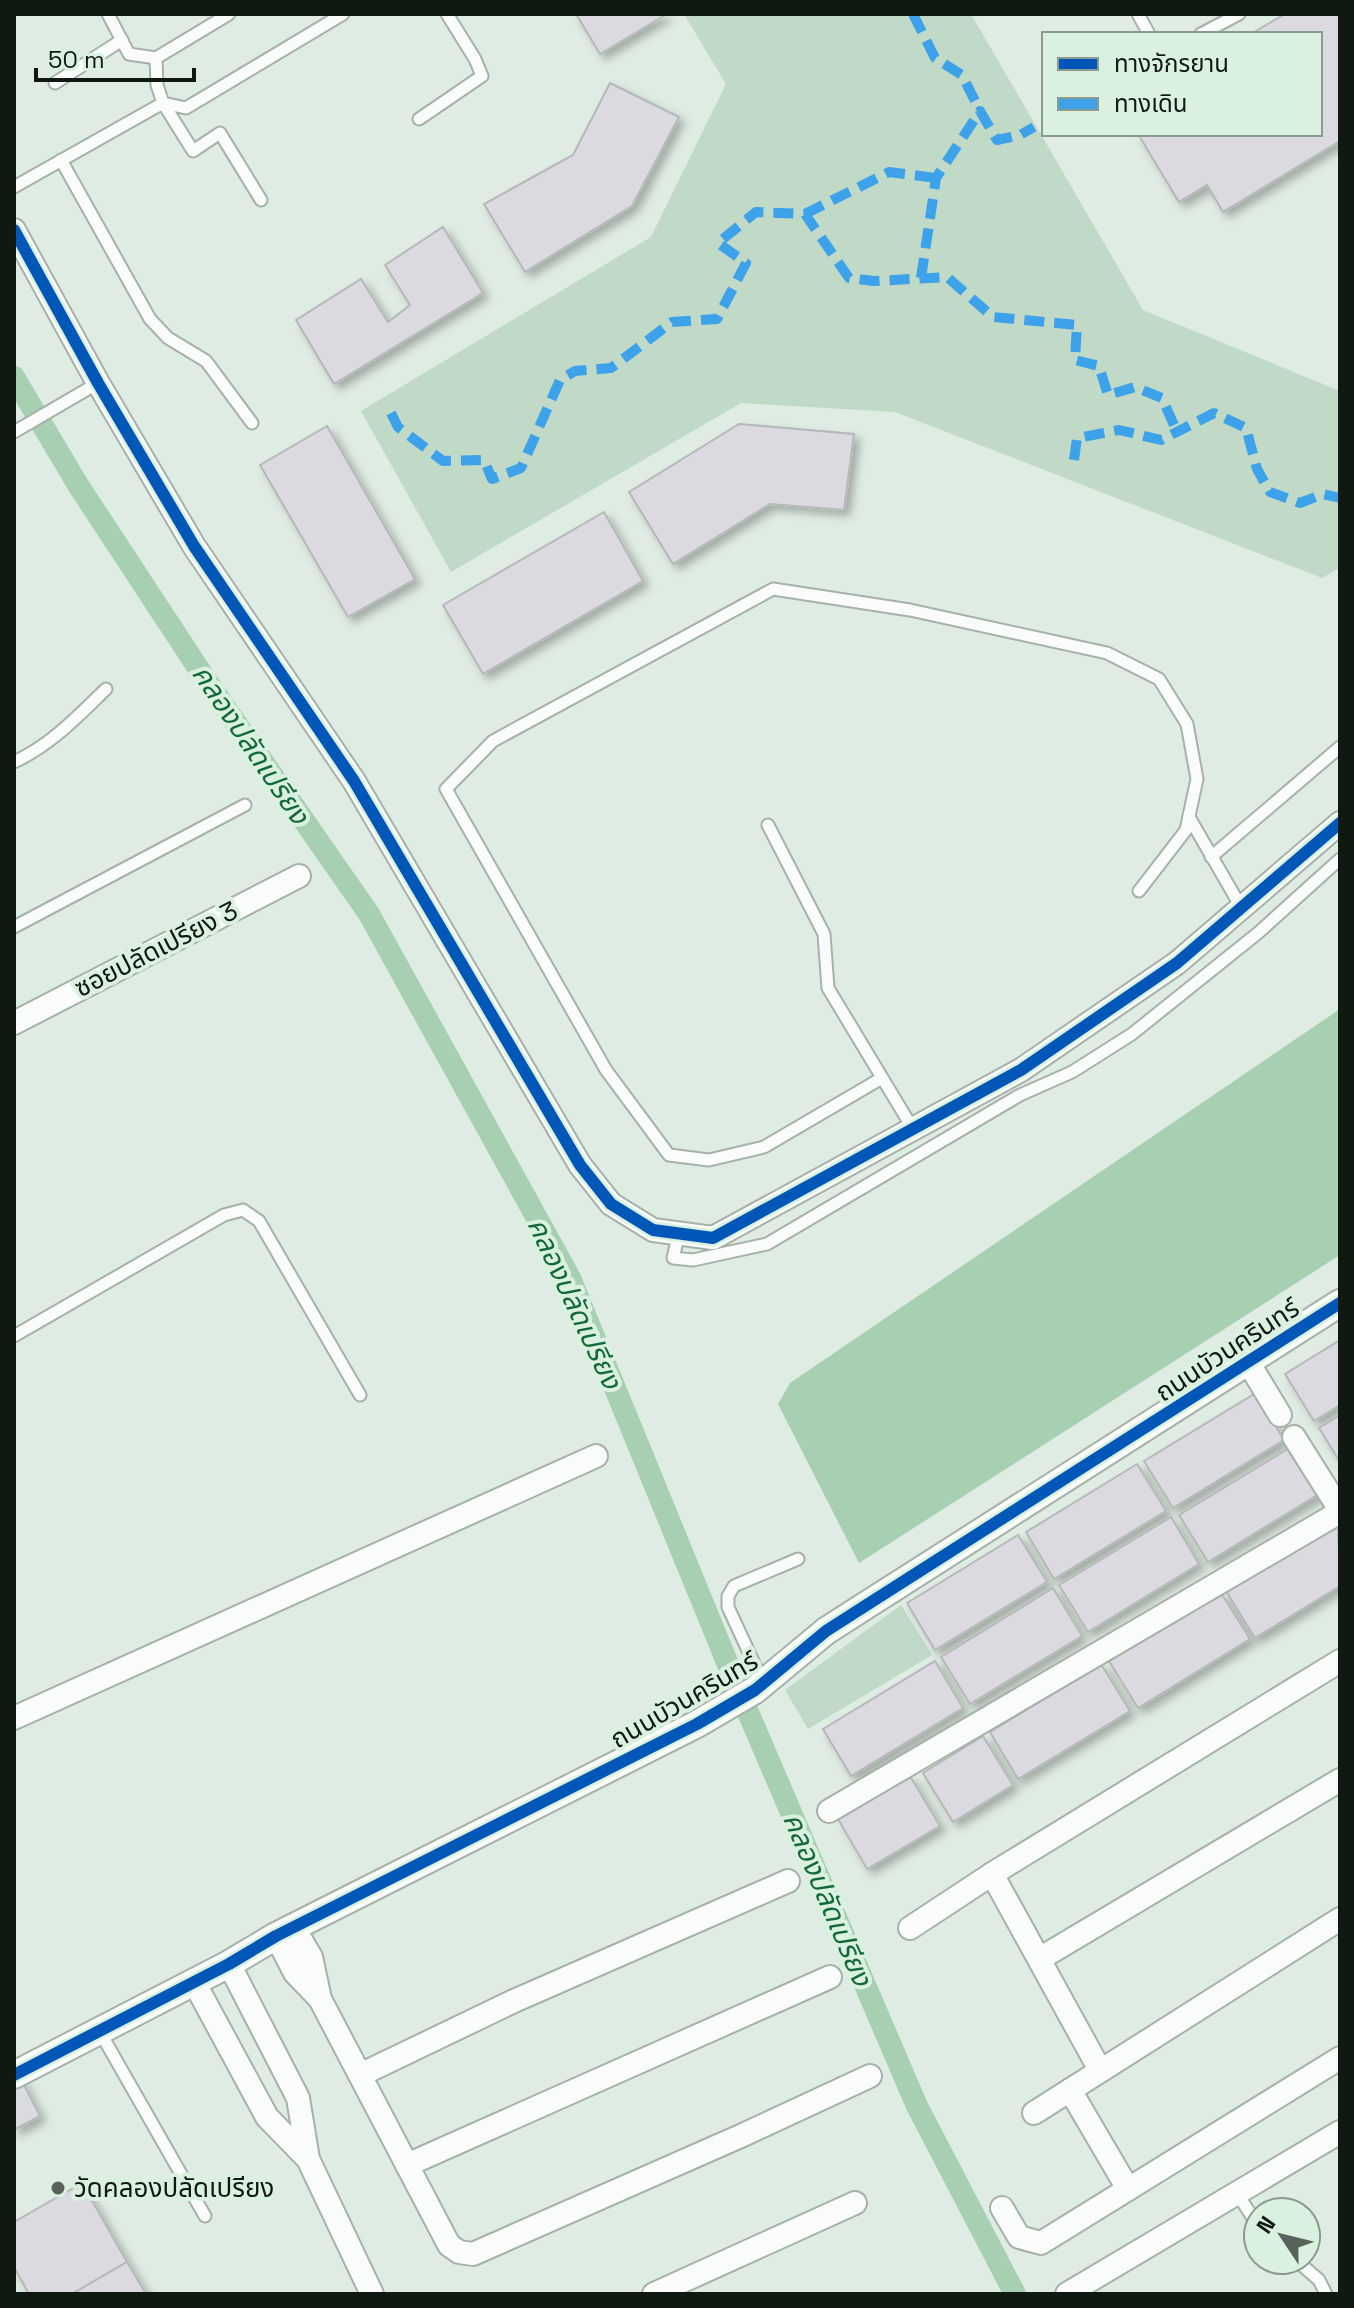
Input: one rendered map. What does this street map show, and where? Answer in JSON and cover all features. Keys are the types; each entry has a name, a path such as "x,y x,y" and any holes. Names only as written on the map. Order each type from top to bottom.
{"street":[{"path":"14,230 98,383 194,546 354,781 580,1165 611,1204 653,1230 713,1238 1021,1070 1177,963 1340,823"},
{"name":"ซอยปลัดเปรียง 3","path":"14,1023 299,876"},
{"name":"ถนนบัวนครินทร์","path":"14,2075 285,1932 697,1724 759,1686 826,1631 1340,1303"},
{"path":"1248,1362 1280,1415"},
{"path":"829,1811 1340,1511 1294,1437"},
{"path":"14,1718 596,1456"},
{"path":"910,1928 992,1874 1340,1661"},
{"path":"1041,1958 1340,1780"},
{"path":"992,1874 1100,2070"},
{"path":"360,2075 514,2001 788,1881"},
{"path":"1034,2113 1340,1919"},
{"path":"285,1932 311,1957 320,1999 449,2245 459,2252 473,2254 870,2076"},
{"path":"229,1964 298,2098 308,2159 372,2294"},
{"path":"407,2165 830,1977"},
{"path":"194,1982 267,2117 308,2159"},
{"path":"1002,2208 1019,2237 1041,2243 1340,2058"},
{"path":"1070,2090 1128,2189"},
{"path":"1067,2294 1340,2132"},
{"path":"654,2294 855,2203"}],"lane":[{"path":"108,14 129,54 156,58 229,14"},
{"path":"14,187 163,103 186,108 343,14"},
{"path":"419,119 482,76 447,14"},
{"path":"1138,14 1148,32"},
{"path":"1205,32 1239,14"},
{"path":"55,83 122,40"},
{"path":"156,58 157,85 163,103 193,151 220,133 261,200"},
{"path":"61,160 150,319 168,338 206,361 252,423"},
{"path":"14,432 98,383"},
{"path":"882,1078 764,1147 709,1160 669,1155 606,1070 446,789 493,741 773,589 910,610 1107,653 1159,679 1187,724 1197,779 1186,830 1139,891"},
{"path":"14,762 38,751 106,689"},
{"path":"1211,857 1340,747"},
{"path":"14,927 245,805"},
{"path":"1189,817 1241,907"},
{"path":"768,825 824,934 828,988 913,1129"},
{"path":"679,1233 673,1258 693,1260 767,1244 1020,1095 1072,1072 1132,1034 1247,942 1340,859"},
{"path":"14,1336 224,1215 243,1210 259,1221 360,1395"},
{"path":"759,1686 728,1607 728,1596 734,1586 798,1559"},
{"path":"99,2031 205,2216"},
{"path":"1237,2193 1242,2201"},
{"path":"1314,2276 1326,2294"}],"shaded area":[{"path":"684,14 971,14 1143,310 1340,391 1340,568 1322,578 895,412 741,403 451,572 361,411 651,237 726,84"},
{"path":"1340,1009 1340,1255 859,1563 778,1404 790,1383"},
{"path":"901,1605 932,1655 808,1729 785,1690"}],"building":[{"path":"576,14 667,14 600,54"},
{"path":"1285,14 1340,14 1340,141 1223,212 1207,185 1179,202 1139,136 1322,136 1322,32 1254,32"},
{"path":"610,83 679,117 632,206 525,272 484,204 573,155"},
{"path":"443,227 483,293 334,384 296,320 361,279 388,322 410,305 385,265"},
{"path":"739,424 854,434 844,510 770,504 673,564 629,492"},
{"path":"327,426 415,579 348,617 260,465"},
{"path":"604,512 643,581 483,674 443,605"},
{"path":"1340,1340 1340,1405 1314,1421 1285,1374"},
{"path":"1256,1393 1284,1440 1173,1508 1144,1461"},
{"path":"1340,1415 1340,1462 1319,1428"},
{"path":"1291,1447 1319,1494 1208,1562 1179,1515"},
{"path":"1137,1464 1166,1511 1054,1579 1026,1532"},
{"path":"1171,1517 1199,1564 1088,1632 1059,1585"},
{"path":"1338,1523 1340,1586 1255,1638 1226,1591"},
{"path":"1018,1535 1047,1582 935,1650 907,1603"},
{"path":"1053,1588 1082,1636 970,1704 941,1657"},
{"path":"1221,1593 1250,1639 1138,1708 1109,1661"},
{"path":"935,1661 963,1708 851,1776 823,1729"},
{"path":"1101,1664 1130,1711 1018,1779 990,1732"},
{"path":"983,1736 1013,1785 953,1822 923,1773"},
{"path":"910,1776 940,1826 867,1869 838,1819"},
{"path":"21,2079 40,2116 14,2130 14,2083"},
{"path":"82,2183 127,2262 72,2294 29,2294 14,2267 14,2222"},
{"path":"127,2262 146,2294 72,2294"}],"waterway":[{"name":"คลองปลัดเปรียง","path":"14,377 78,485 206,680 369,914 570,1278 738,1689 917,2106 1015,2294"}],"marked path":[{"path":"913,14 935,58 962,75 980,111"},
{"path":"921,278 936,178 980,111 997,140 1020,135 1034,127"},
{"path":"805,214 889,172 936,178"},
{"path":"391,413 398,427 443,461 484,460 492,479 521,468 560,380 575,371 611,368 672,322 717,319 746,263 718,243 756,212 805,214 849,278 874,281 947,277 993,317 1077,325 1075,360 1099,366 1108,395 1135,387 1162,398 1177,432"},
{"path":"1074,460 1077,438 1119,430 1161,440 1214,413 1246,428 1257,469 1270,492 1300,503 1323,494 1340,498"}],"cycle path":[{"path":"14,230 98,383 194,546 354,781 580,1165 611,1204 653,1230 713,1238 1021,1070 1177,963 1340,823"},
{"path":"14,2075 229,1964 276,1936 697,1724 755,1690 826,1631 1340,1303"}],"place":[{"name":"วัดคลองปลัดเปรียง","path":"58,2188"}]}
